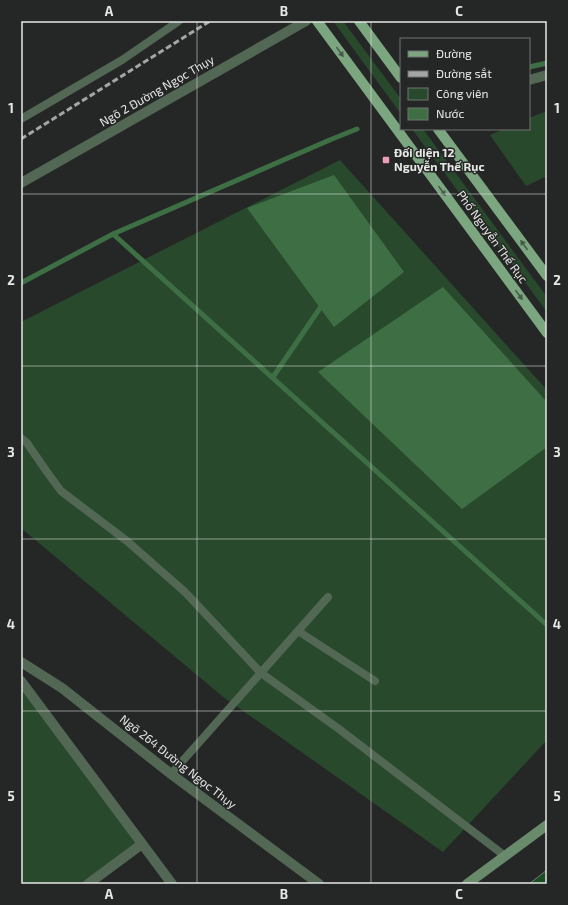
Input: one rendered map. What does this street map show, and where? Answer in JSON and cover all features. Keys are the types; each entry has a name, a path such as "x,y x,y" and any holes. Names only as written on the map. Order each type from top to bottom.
{"main road":[{"name":"Phố Nguyễn Thế Rục","path":"317,21 547,333"},
{"path":"359,21 400,77"},
{"name":"Phố Nguyễn Thế Rục","path":"439,130 547,276"}],"street":[{"name":"Ngõ 2 Đường Ngọc Thụy","path":"21,183 306,21"},
{"path":"530,80 547,75"},
{"name":"Ngõ 264 Đường Ngọc Thụy","path":"21,662 62,688 171,774 319,884"},
{"path":"21,681 172,884"},
{"path":"467,884 547,825"},
{"path":"88,884 142,844"}],"lane":[{"path":"21,119 122,60 169,24 179,21"},
{"path":"21,438 28,443 61,491 127,541 185,592 261,673 339,729 505,856"},
{"path":"171,774 328,597"},
{"path":"298,631 375,681"}],"green space":[{"path":"333,21 343,21 400,98 400,113"},
{"path":"547,111 547,176 526,186 490,135 502,130 530,130 530,118"},
{"path":"413,130 424,130 547,297 547,312"},
{"path":"340,160 547,390 547,740 443,852 222,696 21,528 21,322"},
{"path":"21,681 142,844 88,884 21,884"}],"water":[{"path":"334,175 404,272 334,327 247,208"},
{"path":"443,287 547,402 547,447 462,509 318,372"}],"building":[{"path":"547,870 547,884 529,884"}],"waterway":[{"path":"530,67 547,63"},
{"path":"21,283 113,234 357,129"},
{"path":"113,234 547,625"},
{"path":"273,377 320,308"}],"railway":[{"path":"21,139 210,21"}],"place":[{"name":"Đối diện 12 Nguyễn Thế Rục","path":"386,160"}]}
